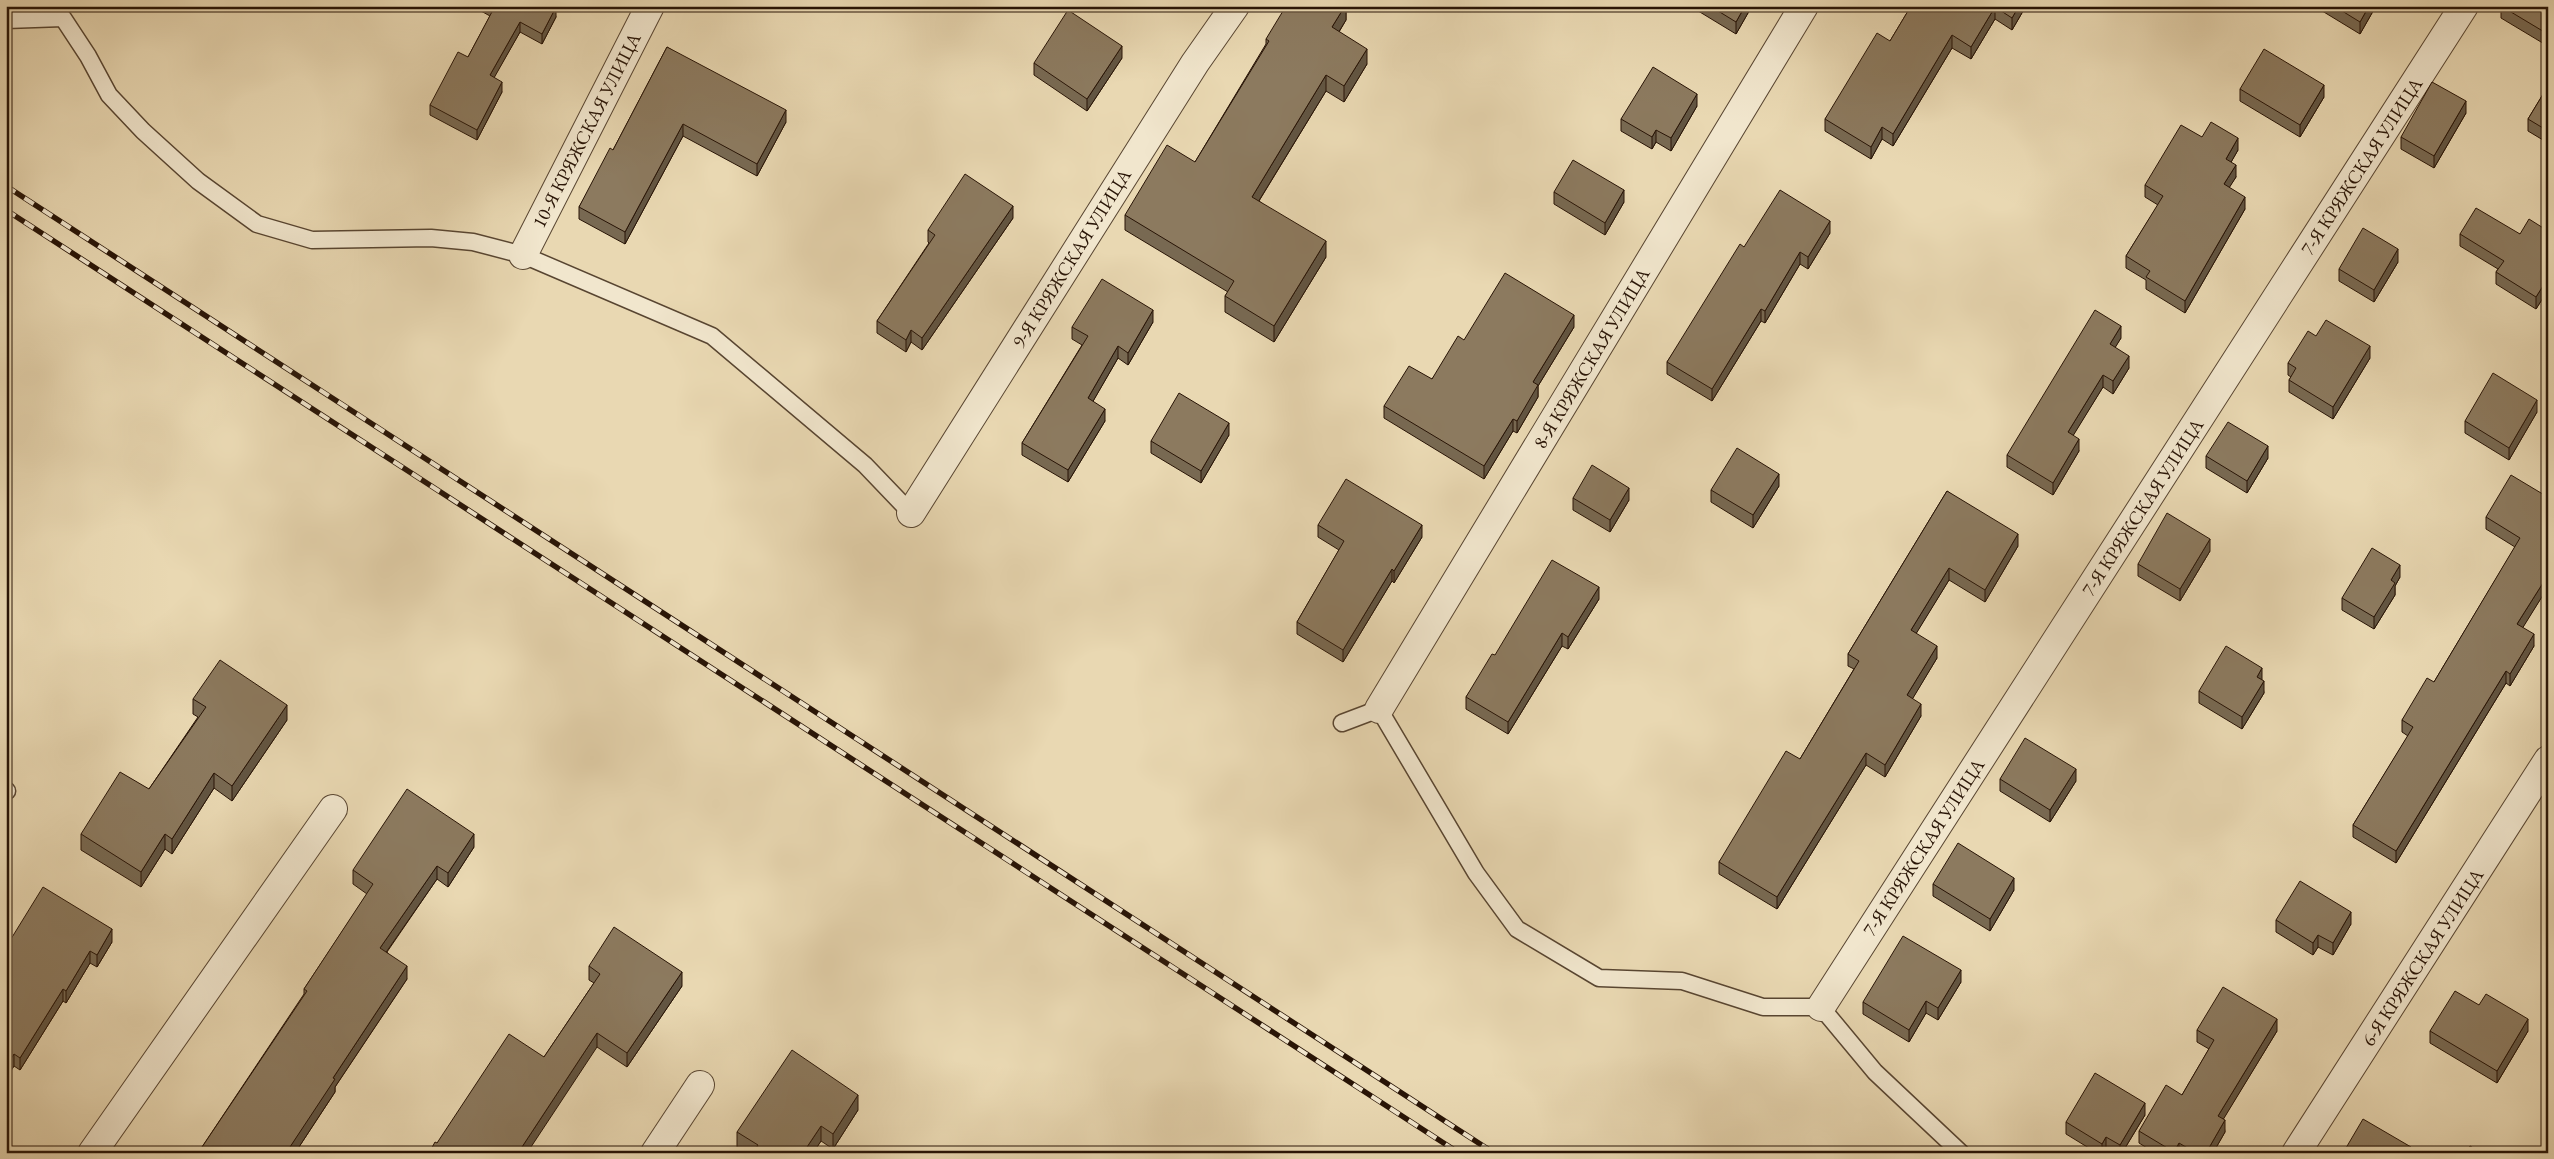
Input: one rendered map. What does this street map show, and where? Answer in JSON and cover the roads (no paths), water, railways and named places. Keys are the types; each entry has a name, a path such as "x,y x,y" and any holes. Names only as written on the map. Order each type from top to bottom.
{"street":[{"name":"10-Я КРЯЖСКАЯ УЛИЦА","path":"522,255 650,6"},
{"name":"9-Я КРЯЖСКАЯ УЛИЦА","path":"911,513 1195,63 1235,6"},
{"name":"8-Я КРЯЖСКАЯ УЛИЦА","path":"1379,709 1804,6"},
{"name":"7-Я КРЯЖСКАЯ УЛИЦА","path":"1821,1007 2464,6"},
{"name":"6-Я КРЯЖСКАЯ УЛИЦА","path":"2296,1153 2548,760"},
{"path":"92,1153 333,809"},
{"path":"655,1153 700,1085"}],"lane":[{"path":"6,20 63,18 88,56 109,95 143,131 198,181 257,224 312,240 431,238 473,242 522,255 712,336 866,465 911,513"},
{"path":"1342,723 1379,709 1476,873 1517,928 1599,978 1682,981 1763,1007 1821,1007 1876,1072 1962,1153"}],"railway":[{"path":"6,186 1494,1153"},
{"path":"6,210 1459,1153"}]}
